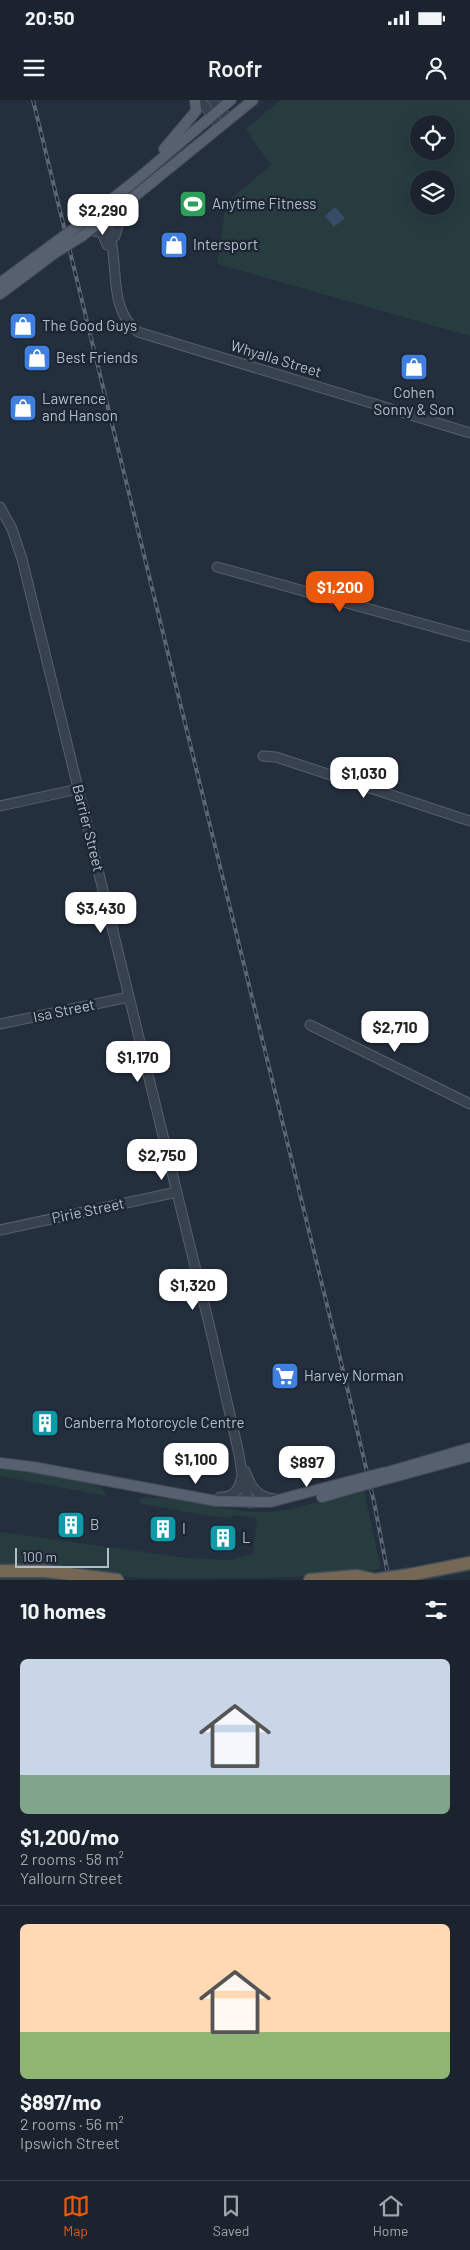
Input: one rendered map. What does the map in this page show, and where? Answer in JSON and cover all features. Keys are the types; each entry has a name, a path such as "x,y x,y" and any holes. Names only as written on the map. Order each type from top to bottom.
{"highway":[{"path":"310,1580 357,1576 374,1580 470,1564"},
{"path":"0,1571 45,1571 117,1580"}],"main road":[{"path":"0,283 54,249 86,232 190,120 196,111 196,100"},
{"path":"135,181 231,100"},
{"path":"0,294 54,249 79,225 130,200 253,100"},
{"path":"389,1475 470,1448"},
{"path":"216,1501 239,1507 265,1508 292,1504 389,1475 470,1456"},
{"path":"0,1457 33,1467"},
{"path":"0,1463 33,1467 216,1501 270,1502 352,1485"},
{"path":"250,1503 265,1508"}],"street":[{"path":"200,100 224,122"},
{"path":"212,100 216,113"},
{"name":"Whyalla Street","path":"115,236 121,214 130,200"},
{"name":"Whyalla Street","path":"102,214 114,226 115,272 121,311 128,323 138,332 470,433"},
{"name":"Whyalla Street","path":"102,214 114,251"},
{"name":"Whyalla Street","path":"86,232 99,232 104,236 115,272"},
{"name":"Barrier Street","path":"0,507 12,529 22,559 177,1192 239,1454 246,1493 250,1503"},
{"path":"217,566 470,638"},
{"path":"262,756 276,757 470,821"},
{"path":"0,806 78,789"},
{"name":"Isa Street","path":"0,1024 129,997"},
{"path":"310,1025 470,1104"},
{"name":"Pirie Street","path":"0,1230 177,1192"},
{"path":"239,1454 256,1493 271,1499 291,1498"},
{"path":"203,1499 231,1496 239,1488 242,1474"}],"green space":[{"path":"281,100 470,100 470,336 217,264 226,203 271,165 245,129"},
{"path":"0,1465 83,1481 102,1488 107,1496 0,1476"},
{"path":"364,1490 381,1569 291,1577 140,1578 37,1565 0,1565 0,1532 187,1558 229,1560 253,1554 257,1518 232,1515 231,1518 210,1516 139,1503 140,1499 143,1497 174,1499 241,1511 265,1512 287,1510"},
{"path":"0,1574 90,1580 0,1580"}],"water":[{"path":"335,207 345,218 334,227 325,216"}],"railway":[{"path":"33,100 348,1391 374,1502 389,1580"}],"place":[{"name":"Anytime Fitness","path":"193,204"},
{"name":"Intersport","path":"174,245"},
{"name":"The Good Guys","path":"23,326"},
{"name":"Best Friends","path":"37,358"},
{"name":"Cohen Sonny & Son","path":"414,367"},
{"name":"Lawrence and Hanson","path":"23,408"},
{"name":"Harvey Norman","path":"285,1376"},
{"name":"Canberra Motorcycle Centre","path":"45,1423"},
{"name":"B","path":"71,1525"},
{"name":"I","path":"163,1529"},
{"name":"L","path":"223,1538"}]}
